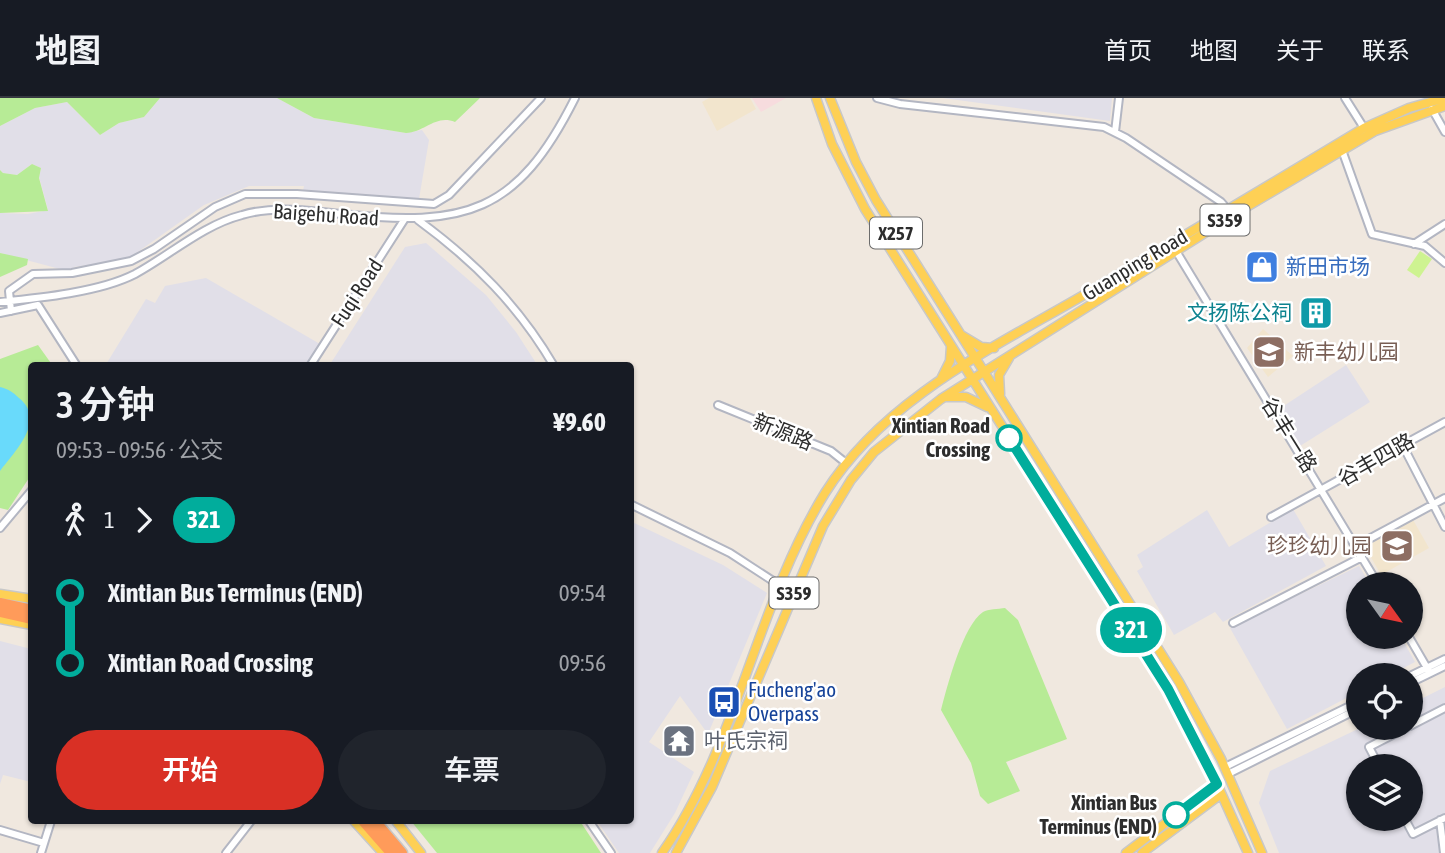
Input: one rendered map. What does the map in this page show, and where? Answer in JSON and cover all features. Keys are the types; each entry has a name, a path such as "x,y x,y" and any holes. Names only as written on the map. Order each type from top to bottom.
{"highway":[{"path":"0,603 28,609"},
{"path":"0,612 28,618"},
{"path":"366,824 391,853"},
{"path":"378,824 402,853"}],"main road":[{"name":"X257","path":"816,98 832,144 853,188 1168,689 1217,784 1248,853"},
{"name":"X257","path":"830,98 866,183 1179,681 1226,771 1262,853"},
{"name":"Guanping Road","path":"975,360 1364,128 1445,99"},
{"name":"Guanping Road","path":"983,372 1375,131 1428,103 1445,106"},
{"path":"956,330 981,346 997,347"},
{"path":"937,385 948,366 951,346"},
{"path":"1001,400 999,375 1013,353"},
{"name":"S359","path":"662,853 698,790 781,586 817,506 846,463 884,423 975,360"},
{"name":"S359","path":"676,853 712,787 793,594 832,510 856,473 900,429 983,372"},
{"path":"941,399 953,395 966,397 993,412"},
{"path":"0,594 28,598"},
{"path":"0,619 28,624"},
{"path":"1126,853 1217,784"},
{"path":"1142,853 1221,794"},
{"path":"357,824 383,853"},
{"path":"398,824 421,853"}],"street":[{"path":"11,311 11,288 29,275 72,273 131,261 154,249 215,206 246,194 297,194 435,204 449,195 541,98"},
{"name":"Baigehu Road","path":"0,302 124,279 228,219 255,212 302,210 404,220 460,214 489,201 516,182 547,150 575,98"},
{"path":"877,98 900,104 1093,125 1115,132 1221,202 1228,210"},
{"path":"1115,132 1119,98"},
{"path":"1345,98 1364,128"},
{"path":"1428,103 1445,132"},
{"path":"1342,150 1372,234 1424,246 1445,263"},
{"name":"Fuqi Road","path":"313,362 404,220"},
{"path":"418,220 459,251 496,286 527,324 551,362"},
{"path":"1413,244 1445,224"},
{"name":"谷丰一路","path":"1176,251 1371,572"},
{"path":"0,313 39,306 74,362"},
{"name":"新源路","path":"718,405 831,451 846,463"},
{"name":"谷丰四路","path":"1270,517 1323,491 1445,422"},
{"path":"1402,444 1445,527"},
{"path":"0,528 28,494"},
{"path":"1356,546 1445,498"},
{"path":"634,506 730,553 793,594"},
{"path":"1233,623 1362,557"},
{"path":"1416,649 1429,671"},
{"path":"1423,675 1445,659"},
{"path":"1423,673 1445,666"},
{"path":"1226,771 1346,708"},
{"path":"1423,719 1445,708"},
{"path":"1226,771 1346,715"},
{"path":"1373,754 1369,747 1383,740"},
{"path":"1423,829 1443,819 1444,853"},
{"path":"41,853 50,824"},
{"path":"226,853 249,824"},
{"path":"591,824 611,853"},
{"path":"0,830 44,844"}],"shaded area":[{"path":"160,98 277,98 314,118 406,133 422,130 429,140 419,199 303,191 304,186 249,186 204,205 132,256 111,262 74,267 71,272 0,253 0,213 28,214 48,210 39,177 41,168 32,164 17,175 0,170 0,126 35,108 67,102 100,135 119,123 144,117"},
{"path":"709,98 750,98 756,109 717,131 702,102"},
{"path":"752,98 786,98 761,112"},
{"path":"943,98 1112,98 1110,121"},
{"path":"426,243 486,295 516,332 535,362 332,362 405,247"},
{"path":"206,278 320,344 309,362 107,362 146,299 155,303 165,286"},
{"name":"新丰幼儿园","path":"1263,329 1293,356 1268,377 1247,348"},
{"path":"1346,365 1370,402 1300,446 1279,409"},
{"path":"1293,509 1326,566 1223,622 1215,612 1174,635 1137,571 1143,567 1137,555 1207,510 1229,547"},
{"name":"珍珍幼儿园","path":"1412,518 1429,548 1386,572 1379,572 1364,545"},
{"path":"634,523 723,565 767,593 708,734 680,696 649,742 694,772 675,813 650,853 619,853 599,824 634,824"},
{"path":"1359,566 1363,572 1347,572"},
{"path":"1346,572 1346,649 1408,649 1415,662 1346,663 1346,698 1287,729 1230,628"},
{"path":"0,641 28,648 28,781 3,775 0,784"},
{"path":"1445,687 1445,853 1279,853 1259,803 1270,771 1346,735 1346,740 1423,740 1423,698"}],"green space":[{"path":"0,98 160,98 144,117 119,123 100,135 67,102 35,108 0,126"},
{"path":"277,98 480,98 455,122 442,120 406,133 314,118"},
{"path":"32,164 41,168 39,178 48,211 0,213 0,170 17,175"},
{"path":"1420,251 1432,259 1419,278 1407,270"},
{"path":"0,253 28,259 27,265 0,277"},
{"path":"38,345 50,362 28,362 28,480 8,510 0,508 0,359"},
{"path":"1005,608 1018,620 1067,739 1006,762 1020,791 988,804 980,796 971,763 941,710 957,657 969,630 983,612"},
{"path":"413,824 582,824 601,853 437,853"}],"water":[{"path":"0,387 10,391 27,407 28,428 21,444 0,471"}],"bus line":[{"name":"321","path":"1009,438 1168,689 1217,784 1176,815"}],"place":[{"name":"新田市场","path":"1262,267"},
{"name":"文扬陈公祠","path":"1316,313"},
{"name":"新丰幼儿园","path":"1269,352"},
{"name":"Xintian Road Crossing","path":"1009,438"},
{"name":"珍珍幼儿园","path":"1397,546"},
{"name":"Fucheng'ao Overpass","path":"724,702"},
{"name":"叶氏宗祠","path":"679,741"},
{"name":"Xintian Bus Terminus (END)","path":"1176,815"}]}
